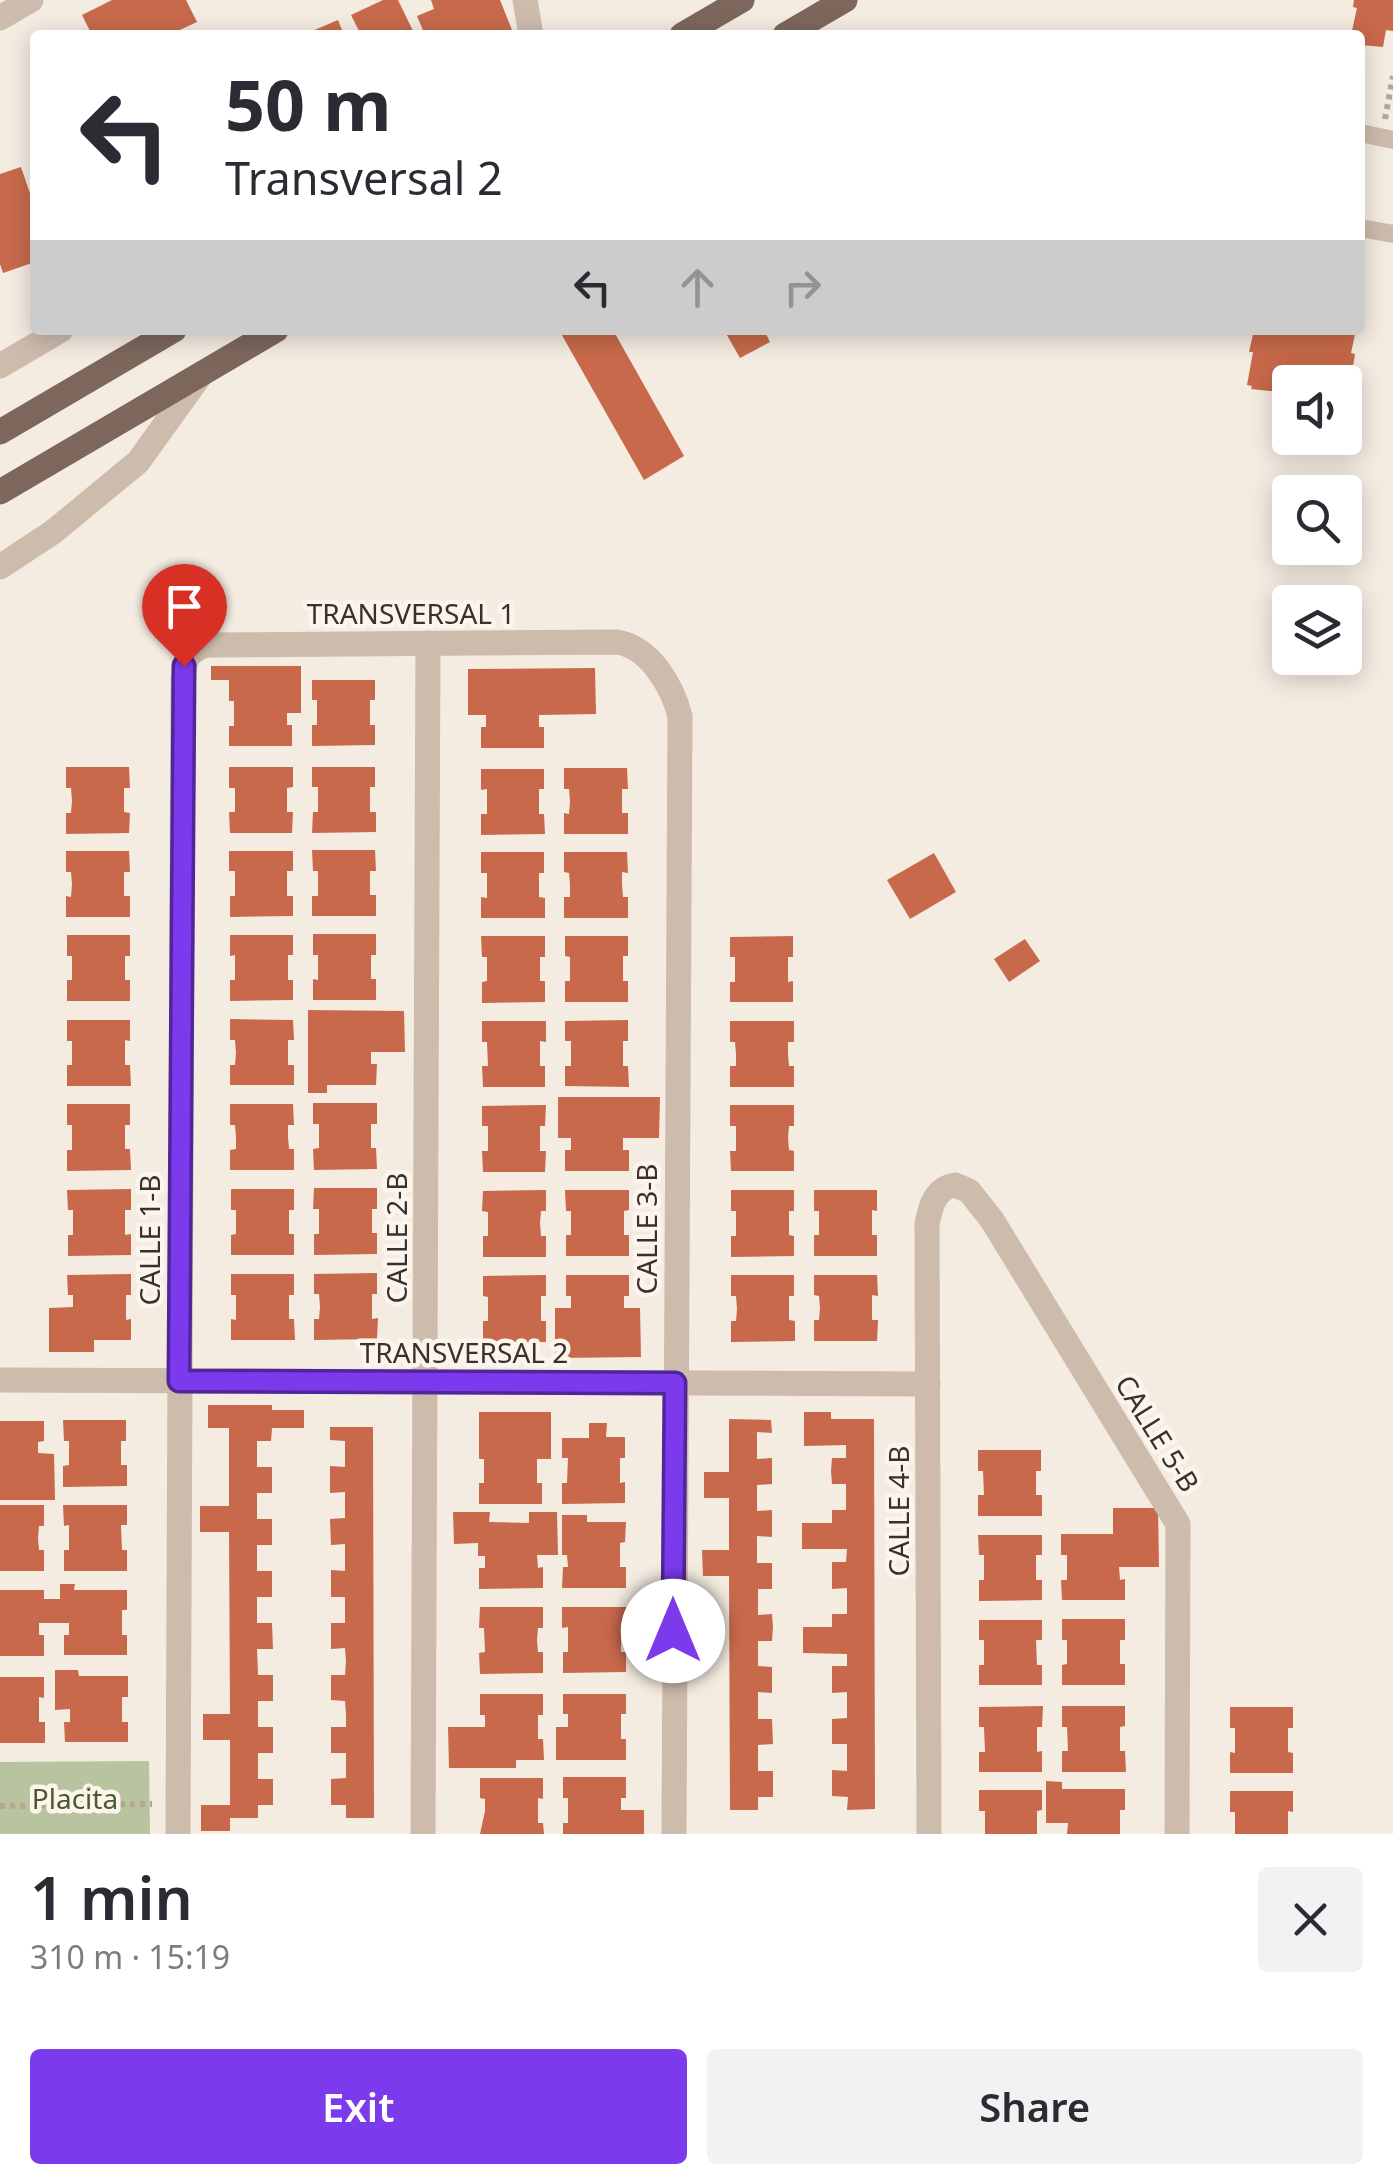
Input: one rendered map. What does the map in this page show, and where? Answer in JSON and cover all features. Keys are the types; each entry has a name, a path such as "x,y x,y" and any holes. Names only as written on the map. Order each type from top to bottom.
{"main road":[{"path":"691,30 742,0"},
{"path":"794,30 846,0"},
{"path":"0,432 165,335"},
{"path":"0,492 268,335"}],"street":[{"path":"0,18 31,0"},
{"path":"526,0 530,30"},
{"path":"0,366 53,335"},
{"path":"0,567 53,532 138,462 202,374"},
{"name":"CALLE 2-B","path":"423,1834 428,643"},
{"name":"TRANSVERSAL 1","path":"193,650 208,645 630,644"},
{"name":"CALLE 3-B","path":"630,644 648,655 680,716 674,1834"},
{"name":"CALLE 1-B","path":"178,1834 183,681 187,656 193,650"},
{"name":"CALLE 5-B","path":"939,1192 948,1186 964,1187 992,1220 1178,1524 1177,1834"},
{"name":"CALLE 4-B","path":"929,1834 927,1225 939,1192"},
{"name":"TRANSVERSAL 2","path":"0,1380 928,1384"}],"lane":[{"path":"1365,229 1393,234"}],"path":[{"path":"1387,139 1393,76"},
{"path":"0,1806 178,1804"}],"green space":[{"name":"Placita","path":"149,1761 150,1834 0,1834 0,1762"}],"building":[{"path":"112,0 186,0 197,22 180,30 90,30 82,15"},
{"path":"383,0 398,0 413,30 358,30 351,15"},
{"path":"431,0 500,0 512,30 423,30 417,16 434,9"},
{"path":"1354,0 1393,0 1393,31 1386,30 1383,47 1365,45 1365,30 1352,30 1357,8 1353,7"},
{"path":"338,20 342,30 315,30"},
{"path":"21,167 30,193 30,264 3,273 0,264 0,174"},
{"path":"562,335 616,335 684,456 644,480"},
{"path":"727,335 766,335 770,342 740,358"},
{"path":"1253,335 1355,335 1353,365 1272,365 1272,391 1247,385 1253,352 1249,352"},
{"path":"211,666 301,666 301,713 287,713 287,725 292,725 292,746 229,746 234,701 229,701 229,680 211,680"},
{"path":"595,668 596,714 539,715 539,727 544,727 544,748 481,748 481,727 486,727 486,715 468,715 468,669"},
{"path":"312,680 375,680 370,725 375,725 375,745 312,746 317,700 312,700"},
{"path":"66,767 129,767 130,788 124,788 124,812 130,813 129,833 66,834 66,813 71,813 72,801 71,788 66,788"},
{"path":"229,767 293,767 293,787 287,788 287,812 293,812 292,833 230,833 229,812 235,812 235,788 229,788"},
{"path":"312,767 375,767 370,812 376,812 376,832 312,833 313,812 318,812 318,787 312,787"},
{"path":"564,768 627,768 628,789 622,789 622,813 628,813 628,834 564,834 564,813 569,814 570,801 569,789 564,789"},
{"path":"481,769 544,769 539,814 544,814 545,834 481,835 481,814 487,814 487,789 481,790"},
{"path":"312,850 375,850 376,871 370,871 370,895 376,895 376,916 312,916 312,896 318,896 318,871 313,871"},
{"path":"66,851 129,851 130,872 124,872 124,896 130,896 130,917 66,917 66,896 71,897 72,884 71,872 66,872"},
{"path":"229,851 293,851 293,871 287,871 287,896 293,896 293,916 230,917 235,871 229,871"},
{"path":"481,852 544,852 539,897 545,898 545,918 481,918 481,897 487,898 487,873 481,873"},
{"path":"564,852 627,852 628,873 622,872 622,884 623,897 628,897 628,918 564,918 564,897 570,897 570,885 569,873 564,872"},
{"path":"934,853 956,892 910,919 887,880"},
{"path":"313,934 376,934 371,979 376,979 376,1000 313,1000 318,955 313,955"},
{"path":"67,935 130,935 125,980 130,980 130,1001 67,1001 72,956 67,956"},
{"path":"230,935 293,935 288,980 293,980 293,1000 230,1001 235,955 230,956"},
{"path":"481,936 545,936 540,981 545,981 545,1002 482,1003 487,957 482,957"},
{"path":"565,936 628,936 623,981 628,981 628,1002 565,1002 570,957 565,956"},
{"path":"793,936 788,982 793,981 793,1002 730,1002 735,957 730,957 730,937"},
{"path":"1025,939 1040,961 1009,982 994,959"},
{"path":"308,1010 404,1011 405,1052 371,1052 371,1064 377,1064 376,1085 327,1085 327,1093 308,1093"},
{"path":"230,1019 293,1020 294,1040 288,1040 288,1065 294,1065 294,1085 230,1085 230,1065 235,1065 236,1053 235,1040 230,1040"},
{"path":"67,1020 130,1020 125,1065 130,1065 131,1086 67,1086 72,1041 67,1041"},
{"path":"628,1020 623,1066 628,1066 629,1087 565,1086 565,1066 571,1066 571,1041 565,1041 565,1021"},
{"path":"482,1021 546,1021 546,1042 540,1041 545,1087 483,1087 482,1066 488,1066"},
{"path":"730,1021 794,1021 794,1042 788,1042 788,1054 789,1066 794,1066 794,1087 730,1087 730,1066 736,1066 736,1054 735,1042 730,1042"},
{"path":"558,1097 660,1097 659,1138 623,1138 623,1150 629,1150 629,1171 565,1171 565,1150 571,1150 571,1138 558,1138"},
{"path":"313,1103 377,1103 377,1124 371,1124 371,1148 376,1148 377,1169 314,1170 313,1149 319,1148 319,1124 313,1124"},
{"path":"67,1104 130,1104 125,1149 130,1149 131,1170 67,1171 72,1125 67,1125"},
{"path":"230,1104 293,1104 294,1125 288,1125 288,1137 289,1149 294,1149 294,1170 230,1170 230,1150 236,1149 236,1137 235,1125 230,1125"},
{"path":"546,1105 545,1126 540,1126 540,1151 546,1151 545,1172 483,1172 482,1151 488,1151 488,1126 482,1126 482,1106"},
{"path":"730,1105 794,1105 794,1126 789,1126 788,1138 789,1150 794,1151 794,1171 731,1171 730,1151 736,1151 736,1126 730,1126"},
{"path":"314,1188 377,1188 372,1233 377,1233 377,1254 314,1255 319,1209 313,1209"},
{"path":"131,1189 131,1210 125,1210 125,1235 131,1234 131,1255 68,1256 73,1210 68,1210 67,1190"},
{"path":"231,1189 294,1189 289,1234 294,1234 294,1255 231,1255 236,1210 231,1210"},
{"path":"546,1190 546,1211 541,1211 540,1223 541,1236 546,1236 546,1257 483,1257 488,1212 482,1211 483,1191"},
{"path":"565,1190 629,1190 624,1235 629,1235 629,1256 566,1256 571,1211 566,1211"},
{"path":"731,1190 794,1190 789,1235 794,1236 794,1256 731,1257 736,1211 731,1211"},
{"path":"814,1190 877,1190 872,1235 877,1235 877,1256 814,1256 819,1211 814,1211"},
{"path":"377,1273 372,1319 378,1318 377,1339 314,1340 314,1319 319,1319 320,1307 319,1294 314,1294 314,1274"},
{"path":"131,1274 126,1320 131,1319 131,1340 94,1340 94,1352 49,1352 49,1308 73,1307 67,1275"},
{"path":"231,1274 294,1274 289,1319 294,1319 295,1340 231,1340 236,1295 231,1295"},
{"path":"546,1275 541,1321 546,1321 546,1342 483,1342 488,1297 483,1296 483,1276"},
{"path":"566,1275 629,1275 629,1296 624,1296 624,1308 640,1308 641,1357 555,1358 555,1308 571,1308 571,1296 566,1296"},
{"path":"731,1275 794,1275 789,1320 795,1321 795,1341 731,1342 731,1321 736,1321 737,1309 736,1296 731,1296"},
{"path":"814,1275 877,1275 878,1296 872,1295 872,1320 878,1320 877,1341 814,1341 814,1320 819,1320 820,1308 819,1296 814,1295"},
{"path":"208,1405 272,1405 272,1410 304,1410 304,1428 272,1428 271,1441 257,1441 257,1467 272,1467 272,1493 257,1493 257,1519 272,1519 272,1545 257,1545 257,1571 272,1571 272,1597 257,1597 257,1623 272,1623 273,1649 257,1649 258,1675 273,1675 273,1701 258,1701 258,1727 273,1727 273,1753 258,1753 258,1779 273,1779 273,1805 258,1805 258,1818 230,1818 230,1831 201,1831 201,1805 230,1805 230,1740 203,1740 203,1714 230,1714 229,1532 200,1532 200,1506 229,1506 229,1428 208,1428"},
{"path":"479,1412 551,1412 551,1459 537,1459 542,1504 479,1504 484,1459 479,1459"},
{"path":"804,1412 831,1412 831,1419 874,1419 875,1809 847,1810 848,1797 832,1796 832,1770 847,1771 847,1744 832,1744 832,1719 847,1718 847,1692 832,1693 832,1666 847,1666 847,1654 803,1653 803,1627 832,1627 832,1614 847,1614 847,1588 832,1589 832,1562 846,1562 847,1549 802,1549 802,1523 832,1523 832,1510 846,1510 846,1484 832,1484 831,1471 832,1458 846,1458 846,1445 804,1446"},
{"path":"729,1419 771,1420 772,1433 757,1432 757,1459 772,1458 772,1484 757,1485 757,1511 772,1510 772,1537 757,1536 757,1563 772,1563 772,1589 758,1589 758,1615 772,1614 773,1627 772,1641 758,1641 758,1666 772,1667 772,1693 758,1692 758,1719 772,1719 773,1744 758,1745 758,1771 773,1771 773,1797 758,1797 758,1810 730,1810 729,1576 703,1576 702,1550 729,1550 729,1498 704,1498 704,1472 729,1472"},
{"path":"63,1420 126,1420 121,1465 127,1465 127,1486 63,1487 63,1466 69,1465 69,1441 64,1441"},
{"path":"0,1421 44,1421 44,1441 38,1442 38,1453 54,1454 55,1500 0,1500"},
{"path":"589,1423 607,1423 606,1437 625,1437 620,1483 625,1482 625,1503 562,1504 568,1458 562,1458 562,1438 589,1438"},
{"path":"330,1427 373,1427 374,1818 346,1818 346,1805 331,1805 331,1779 346,1778 346,1753 331,1753 331,1727 346,1727 346,1714 345,1701 331,1700 331,1675 345,1675 346,1661 345,1648 331,1649 331,1623 345,1623 345,1597 331,1597 331,1570 345,1571 345,1544 331,1545 330,1519 345,1518 345,1492 330,1493 330,1466 345,1467 345,1441 330,1440"},
{"path":"978,1450 1041,1450 1036,1495 1042,1495 1042,1516 978,1516 978,1495 984,1495"},
{"path":"0,1505 44,1505 44,1526 39,1526 38,1538 39,1550 44,1550 44,1571 0,1571"},
{"path":"63,1505 127,1505 127,1525 121,1525 127,1571 64,1571 69,1525 64,1526"},
{"path":"1113,1508 1158,1508 1159,1567 1119,1567 1120,1580 1125,1579 1125,1600 1062,1600 1061,1580 1067,1580 1067,1555 1061,1555 1061,1534 1113,1534"},
{"path":"453,1512 490,1512 489,1522 529,1523 529,1512 557,1512 558,1555 537,1555 538,1568 543,1567 543,1588 479,1589 479,1568 485,1568 485,1556 478,1556 478,1543 454,1544"},
{"path":"562,1515 587,1515 587,1522 626,1522 625,1542 620,1543 620,1567 626,1567 626,1588 562,1588 563,1567 568,1567 567,1555 562,1555"},
{"path":"978,1535 1042,1535 1042,1555 1036,1555 1036,1580 1042,1580 1042,1600 979,1601 984,1555 979,1555"},
{"path":"60,1584 75,1584 74,1590 127,1590 122,1635 127,1635 127,1655 64,1655 64,1635 69,1635 69,1623 39,1623 39,1635 44,1635 44,1656 0,1656 0,1590 44,1590 44,1599 60,1599"},
{"path":"480,1607 543,1607 543,1628 538,1628 537,1640 538,1652 543,1652 543,1673 480,1674 479,1653 485,1652 484,1628 479,1628"},
{"path":"562,1607 626,1607 621,1652 626,1652 626,1672 563,1673 568,1627 562,1628"},
{"path":"1062,1619 1125,1619 1120,1664 1125,1664 1125,1685 1062,1685 1067,1640 1062,1640"},
{"path":"979,1620 1042,1620 1042,1640 1036,1640 1042,1685 979,1685 984,1640 979,1640"},
{"path":"55,1670 78,1670 79,1676 128,1676 128,1697 122,1697 122,1722 128,1722 128,1742 65,1742 64,1722 70,1722 70,1709 55,1710"},
{"path":"0,1677 44,1677 39,1722 45,1722 45,1743 0,1743"},
{"path":"480,1694 543,1694 538,1739 543,1739 544,1760 516,1760 516,1768 449,1768 448,1727 485,1727 485,1715 480,1715"},
{"path":"563,1694 626,1694 621,1739 626,1739 626,1760 556,1760 556,1727 568,1727"},
{"path":"1043,1706 1042,1727 1037,1727 1042,1772 979,1772 979,1752 985,1752 979,1707"},
{"path":"1062,1706 1125,1706 1120,1751 1125,1751 1126,1772 1062,1772 1062,1751 1068,1751"},
{"path":"1230,1707 1293,1707 1288,1752 1293,1753 1293,1773 1230,1773 1235,1728 1230,1728"},
{"path":"563,1777 626,1777 626,1798 621,1798 621,1810 644,1810 644,1834 563,1834 563,1823 568,1823 568,1798 563,1798"},
{"path":"480,1778 543,1778 538,1823 543,1823 544,1834 480,1834 485,1799 480,1798"},
{"path":"1046,1781 1062,1782 1062,1789 1125,1789 1120,1834 1067,1834 1068,1823 1046,1823"},
{"path":"979,1790 1042,1790 1037,1834 985,1834 985,1811 979,1811"},
{"path":"1230,1791 1293,1791 1288,1834 1235,1834"}],"route":[{"path":"184,666 179,1381 675,1383 673,1631"}]}
